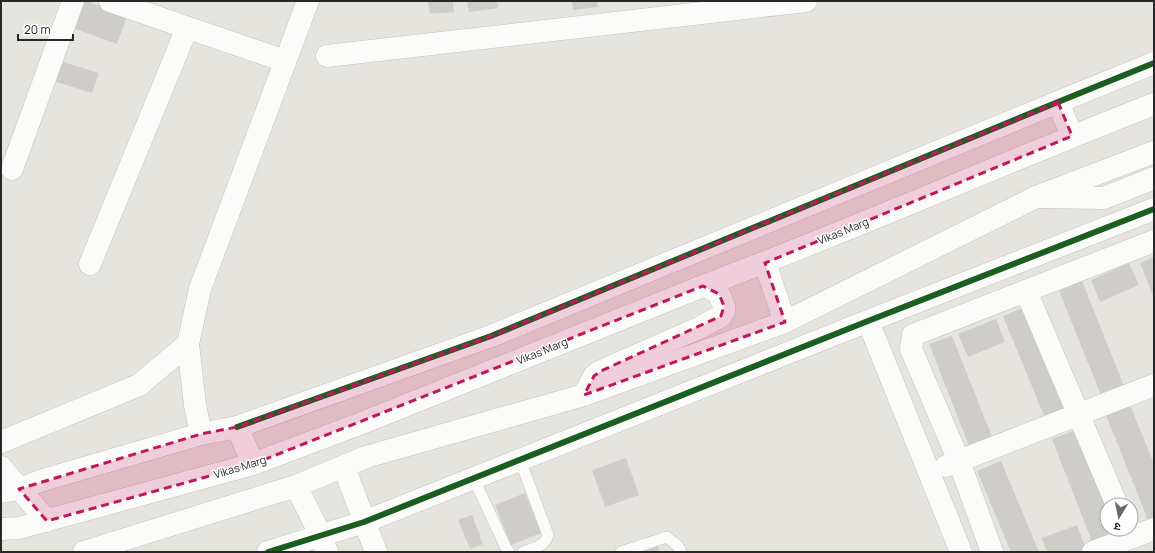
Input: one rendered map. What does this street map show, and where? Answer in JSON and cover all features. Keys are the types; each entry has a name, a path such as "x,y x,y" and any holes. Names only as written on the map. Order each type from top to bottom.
{"street":[{"path":"12,169 73,1"},
{"path":"110,1 285,61"},
{"path":"202,434 195,404 188,344 200,289 308,1"},
{"path":"327,56 806,1"},
{"path":"90,264 187,28"},
{"path":"10,490 202,434 237,427 491,336 1154,63"},
{"path":"1058,102 1072,136"},
{"name":"Vikas Marg","path":"7,530 47,521 253,464 356,426 703,286 765,263 1072,136 1154,104"},
{"path":"84,552 296,486 366,457 584,395 785,322 1036,197 1154,152"},
{"path":"1036,197 1104,198 1154,178"},
{"path":"268,552 324,544 364,522 868,321 1154,210"},
{"path":"992,552 959,461 911,349 913,336 1154,241"},
{"path":"765,263 785,322"},
{"path":"584,395 594,376 601,371 701,327 721,316 724,311 722,299 715,291 703,286"},
{"path":"1026,291 1114,497"},
{"path":"868,321 961,552"},
{"path":"1,442 139,385 188,344"},
{"path":"929,472 1154,385"},
{"path":"237,427 253,464"},
{"path":"1,467 10,490 47,521"},
{"path":"344,467 376,552"},
{"path":"296,486 324,544"},
{"path":"1139,531 1154,529"},
{"path":"1094,552 1122,537"}],"lane":[{"path":"520,460 548,535 543,544 523,552"},
{"path":"474,478 509,552"},
{"path":"621,552 667,537 678,546 681,552"}],"highlighted area":[{"path":"1058,102 1072,136 765,263 785,322 584,395 594,376 601,371 721,316 724,306 719,294 703,286 253,464 47,521 19,489 201,434 237,427 491,336"}],"building":[{"path":"79,1 86,1 127,16 117,44 70,27"},
{"path":"428,1 453,1 454,12 430,14"},
{"path":"467,1 497,1 498,8 469,12"},
{"path":"572,1 597,1 598,7 573,10"},
{"path":"60,61 99,73 92,93 53,81"},
{"path":"1154,257 1154,298 1140,263"},
{"path":"1129,263 1139,285 1100,302 1091,280"},
{"path":"1082,281 1124,386 1101,395 1059,291"},
{"path":"1025,307 1067,409 1045,418 1003,316"},
{"path":"996,319 1005,342 968,357 958,334"},
{"path":"952,336 993,439 970,448 929,344"},
{"path":"1130,405 1154,464 1154,518 1148,520 1106,415"},
{"path":"1076,430 1102,497 1099,497 1099,537 1112,537 1093,544 1052,439"},
{"path":"626,458 639,495 605,507 592,470"},
{"path":"1001,461 1039,552 1011,552 977,471"},
{"path":"525,493 541,533 511,545 495,505"},
{"path":"472,515 483,544 470,549 458,520"},
{"path":"1077,525 1086,549 1078,552 1047,552 1042,538"},
{"path":"658,546 660,552 643,552"}],"cycle path":[{"path":"237,427 491,336 1154,63"},
{"path":"268,552 364,522 868,321 1154,209"}]}
